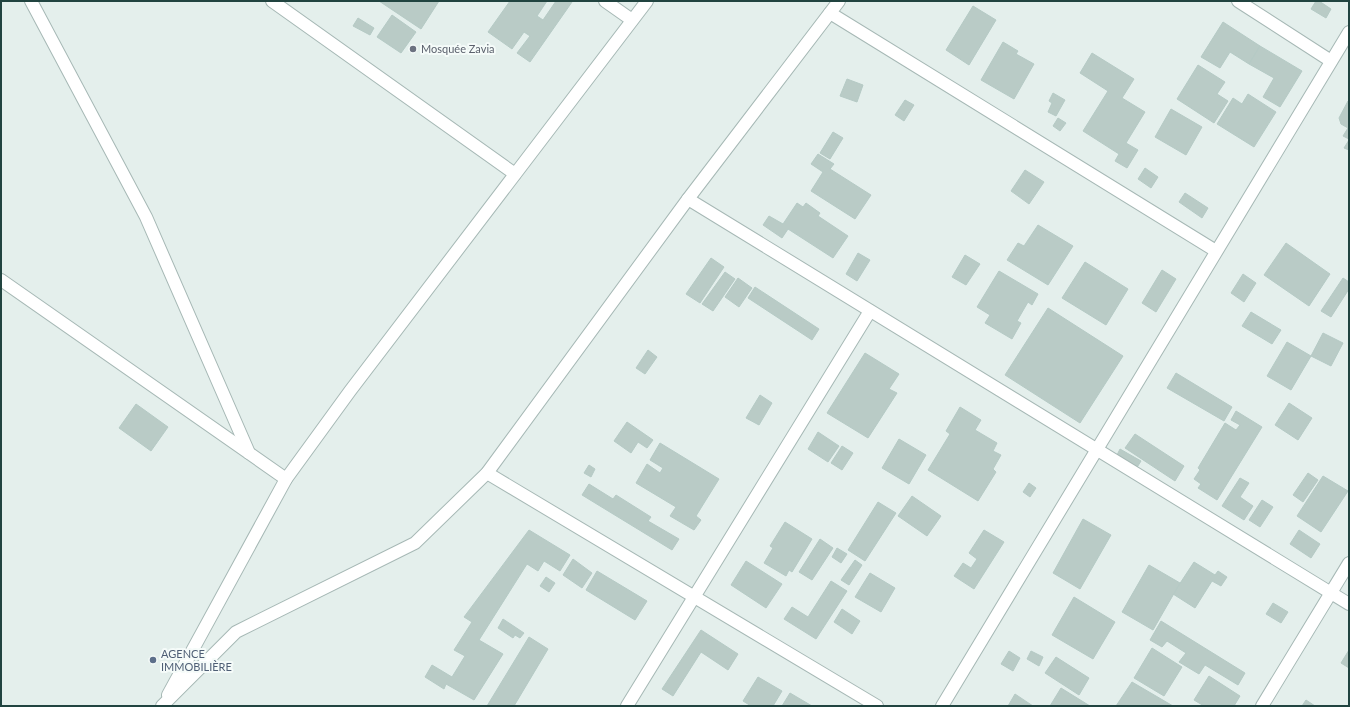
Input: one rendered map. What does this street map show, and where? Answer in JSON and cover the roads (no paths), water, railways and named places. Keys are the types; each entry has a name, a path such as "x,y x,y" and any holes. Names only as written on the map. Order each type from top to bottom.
{"street":[{"path":"31,1 146,217 249,452"},
{"path":"272,1 515,174"},
{"path":"605,1 632,20"},
{"path":"162,706 286,479 350,391 647,1"},
{"path":"162,706 236,632 416,543 487,473 688,199 839,1"},
{"path":"1238,1 1331,61"},
{"path":"830,13 1216,251"},
{"path":"942,706 1349,32"},
{"path":"688,199 1349,604"},
{"path":"1,280 286,479"},
{"path":"627,706 870,311"},
{"path":"487,473 877,706"},
{"path":"1262,706 1349,563"}],"place":[{"name":"Mosquée Zavia","path":"413,49"},
{"name":"AGENCE IMMOBILIÈRE","path":"153,660"}]}
